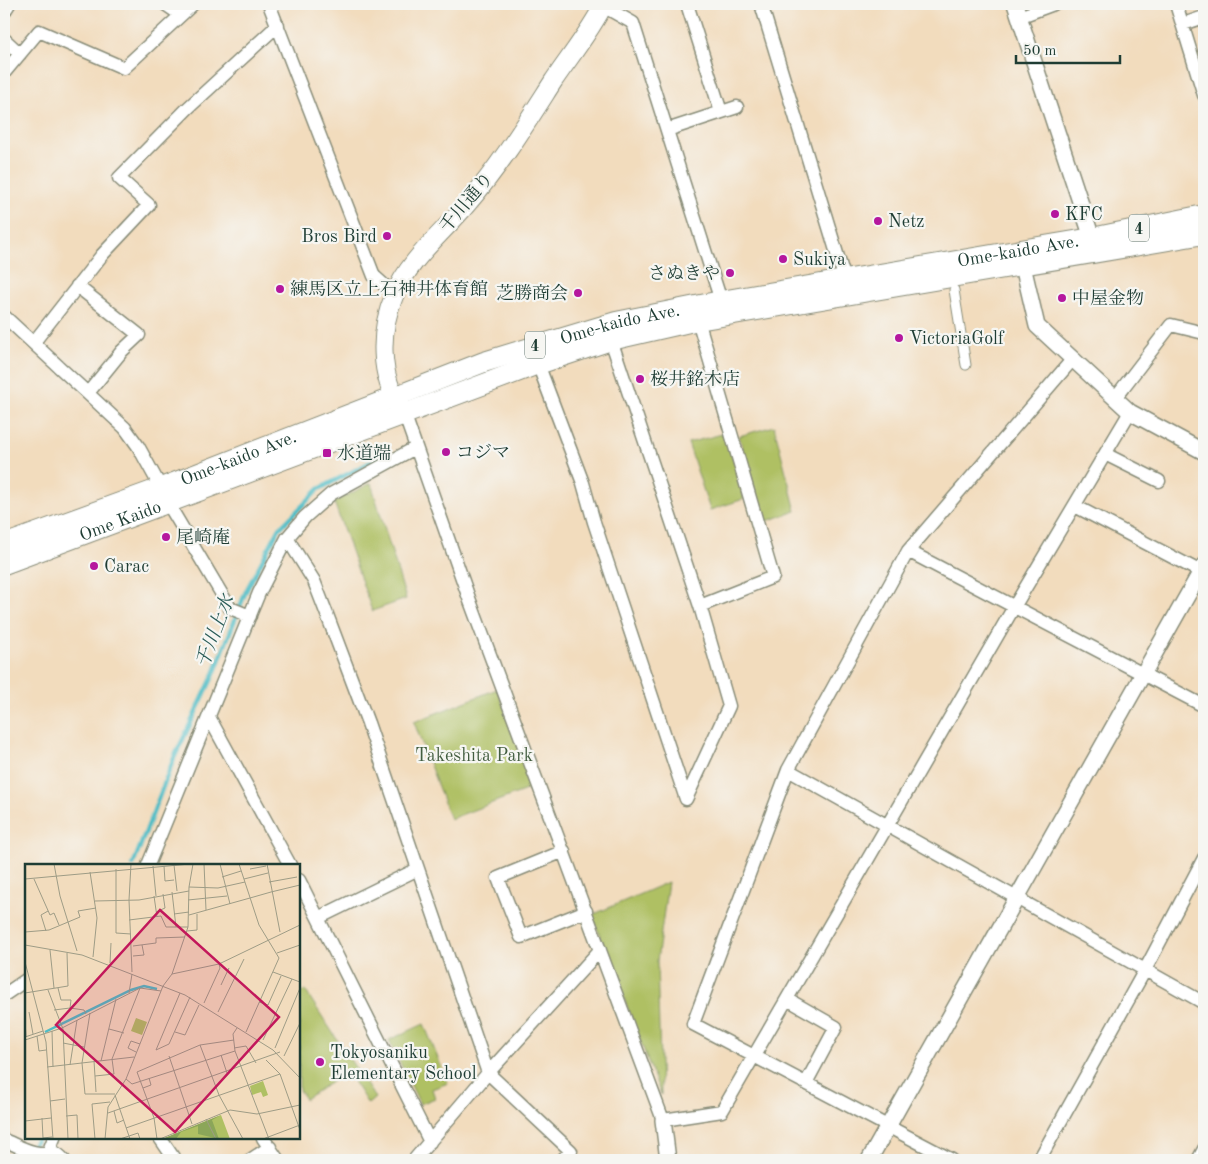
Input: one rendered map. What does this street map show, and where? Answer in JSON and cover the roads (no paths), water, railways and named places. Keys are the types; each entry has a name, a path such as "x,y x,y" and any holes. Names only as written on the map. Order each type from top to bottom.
{"main road":[{"name":"千川通り","path":"399,406 385,370 383,348 386,319 394,294 409,269 467,205 504,156 604,5"},
{"name":"Ome-kaido Ave.","path":"399,406 611,340 698,320 1023,266 1204,216"},
{"name":"Ome-kaido Ave.","path":"399,406 484,362 616,322 721,301 845,280 1094,245 1204,234"},
{"name":"Ome Kaido","path":"4,564 164,495 399,406"},
{"name":"Ome-kaido Ave.","path":"4,545 164,495"}],"street":[{"path":"4,12 9,4"},
{"path":"165,4 181,15"},
{"path":"4,72 39,31 124,68 193,4"},
{"path":"269,4 374,276 394,294"},
{"path":"687,4 721,112"},
{"path":"761,4 845,280"},
{"path":"1054,4 1018,10 1094,245"},
{"path":"1176,4 1204,95"},
{"path":"604,5 633,22 721,301"},
{"path":"1183,24 1204,17"},
{"path":"34,342 102,255 149,205 119,178 188,108 278,25"},
{"path":"4,40 20,54"},
{"path":"667,130 737,107"},
{"path":"1023,266 1037,326 1130,412 1204,452"},
{"path":"77,286 139,335 122,350 88,393"},
{"path":"954,290 966,365"},
{"path":"4,316 125,428 138,446 164,495 230,608 247,615"},
{"path":"698,320 773,577 700,606"},
{"path":"1115,398 1171,326 1204,333"},
{"path":"538,364 583,483 594,522 686,799 730,706 700,606 611,340"},
{"path":"952,1160 693,1024 788,770 908,551 1072,360"},
{"path":"399,406 600,950 652,1085 663,1120 668,1160"},
{"path":"663,1120 722,1112 1014,607 1130,412"},
{"path":"148,864 210,717 247,615 287,538 305,517 331,494 415,448"},
{"path":"1105,454 1159,481"},
{"path":"869,1160 1203,569 1075,506"},
{"path":"287,538 314,581 368,723 488,1073 571,1151 562,1160"},
{"path":"908,551 1204,706"},
{"path":"210,717 289,864"},
{"path":"788,770 1204,1003"},
{"path":"564,851 498,878 521,938 586,911"},
{"path":"1039,1160 1145,970 1204,858"},
{"path":"318,918 418,869"},
{"path":"300,882 430,1142"},
{"path":"414,1160 488,1073 600,950"},
{"path":"4,994 25,981"},
{"path":"787,999 836,1027 806,1084"},
{"path":"45,1154 53,1139"},
{"path":"161,1139 175,1160"},
{"path":"4,1140 45,1154 58,1154 64,1160"},
{"path":"250,1160 266,1143 278,1160"},
{"path":"1198,1160 1204,1149"}],"waterway":[{"name":"千川上水","path":"133,864 174,758 214,674 246,591 279,529 319,489 382,456"},
{"name":"千川上水","path":"26,1160 36,1139"}],"place":[{"name":"KFC","path":"1055,214"},
{"name":"Netz","path":"878,221"},
{"name":"Bros Bird","path":"387,236"},
{"name":"Sukiya","path":"783,259"},
{"name":"さぬきや","path":"730,273"},
{"name":"練馬区立上石神井体育館","path":"280,289"},
{"name":"芝勝商会","path":"578,293"},
{"name":"中屋金物","path":"1062,298"},
{"name":"VictoriaGolf","path":"899,338"},
{"name":"桜井銘木店","path":"640,379"},
{"name":"コジマ","path":"446,452"},
{"name":"水道端","path":"327,453"},
{"name":"尾崎庵","path":"166,537"},
{"name":"Carac","path":"94,566"},
{"name":"Tokyosaniku Elementary School","path":"320,1062"}],"park label":[{"name":"Takeshita Park","path":"474,755"}]}
